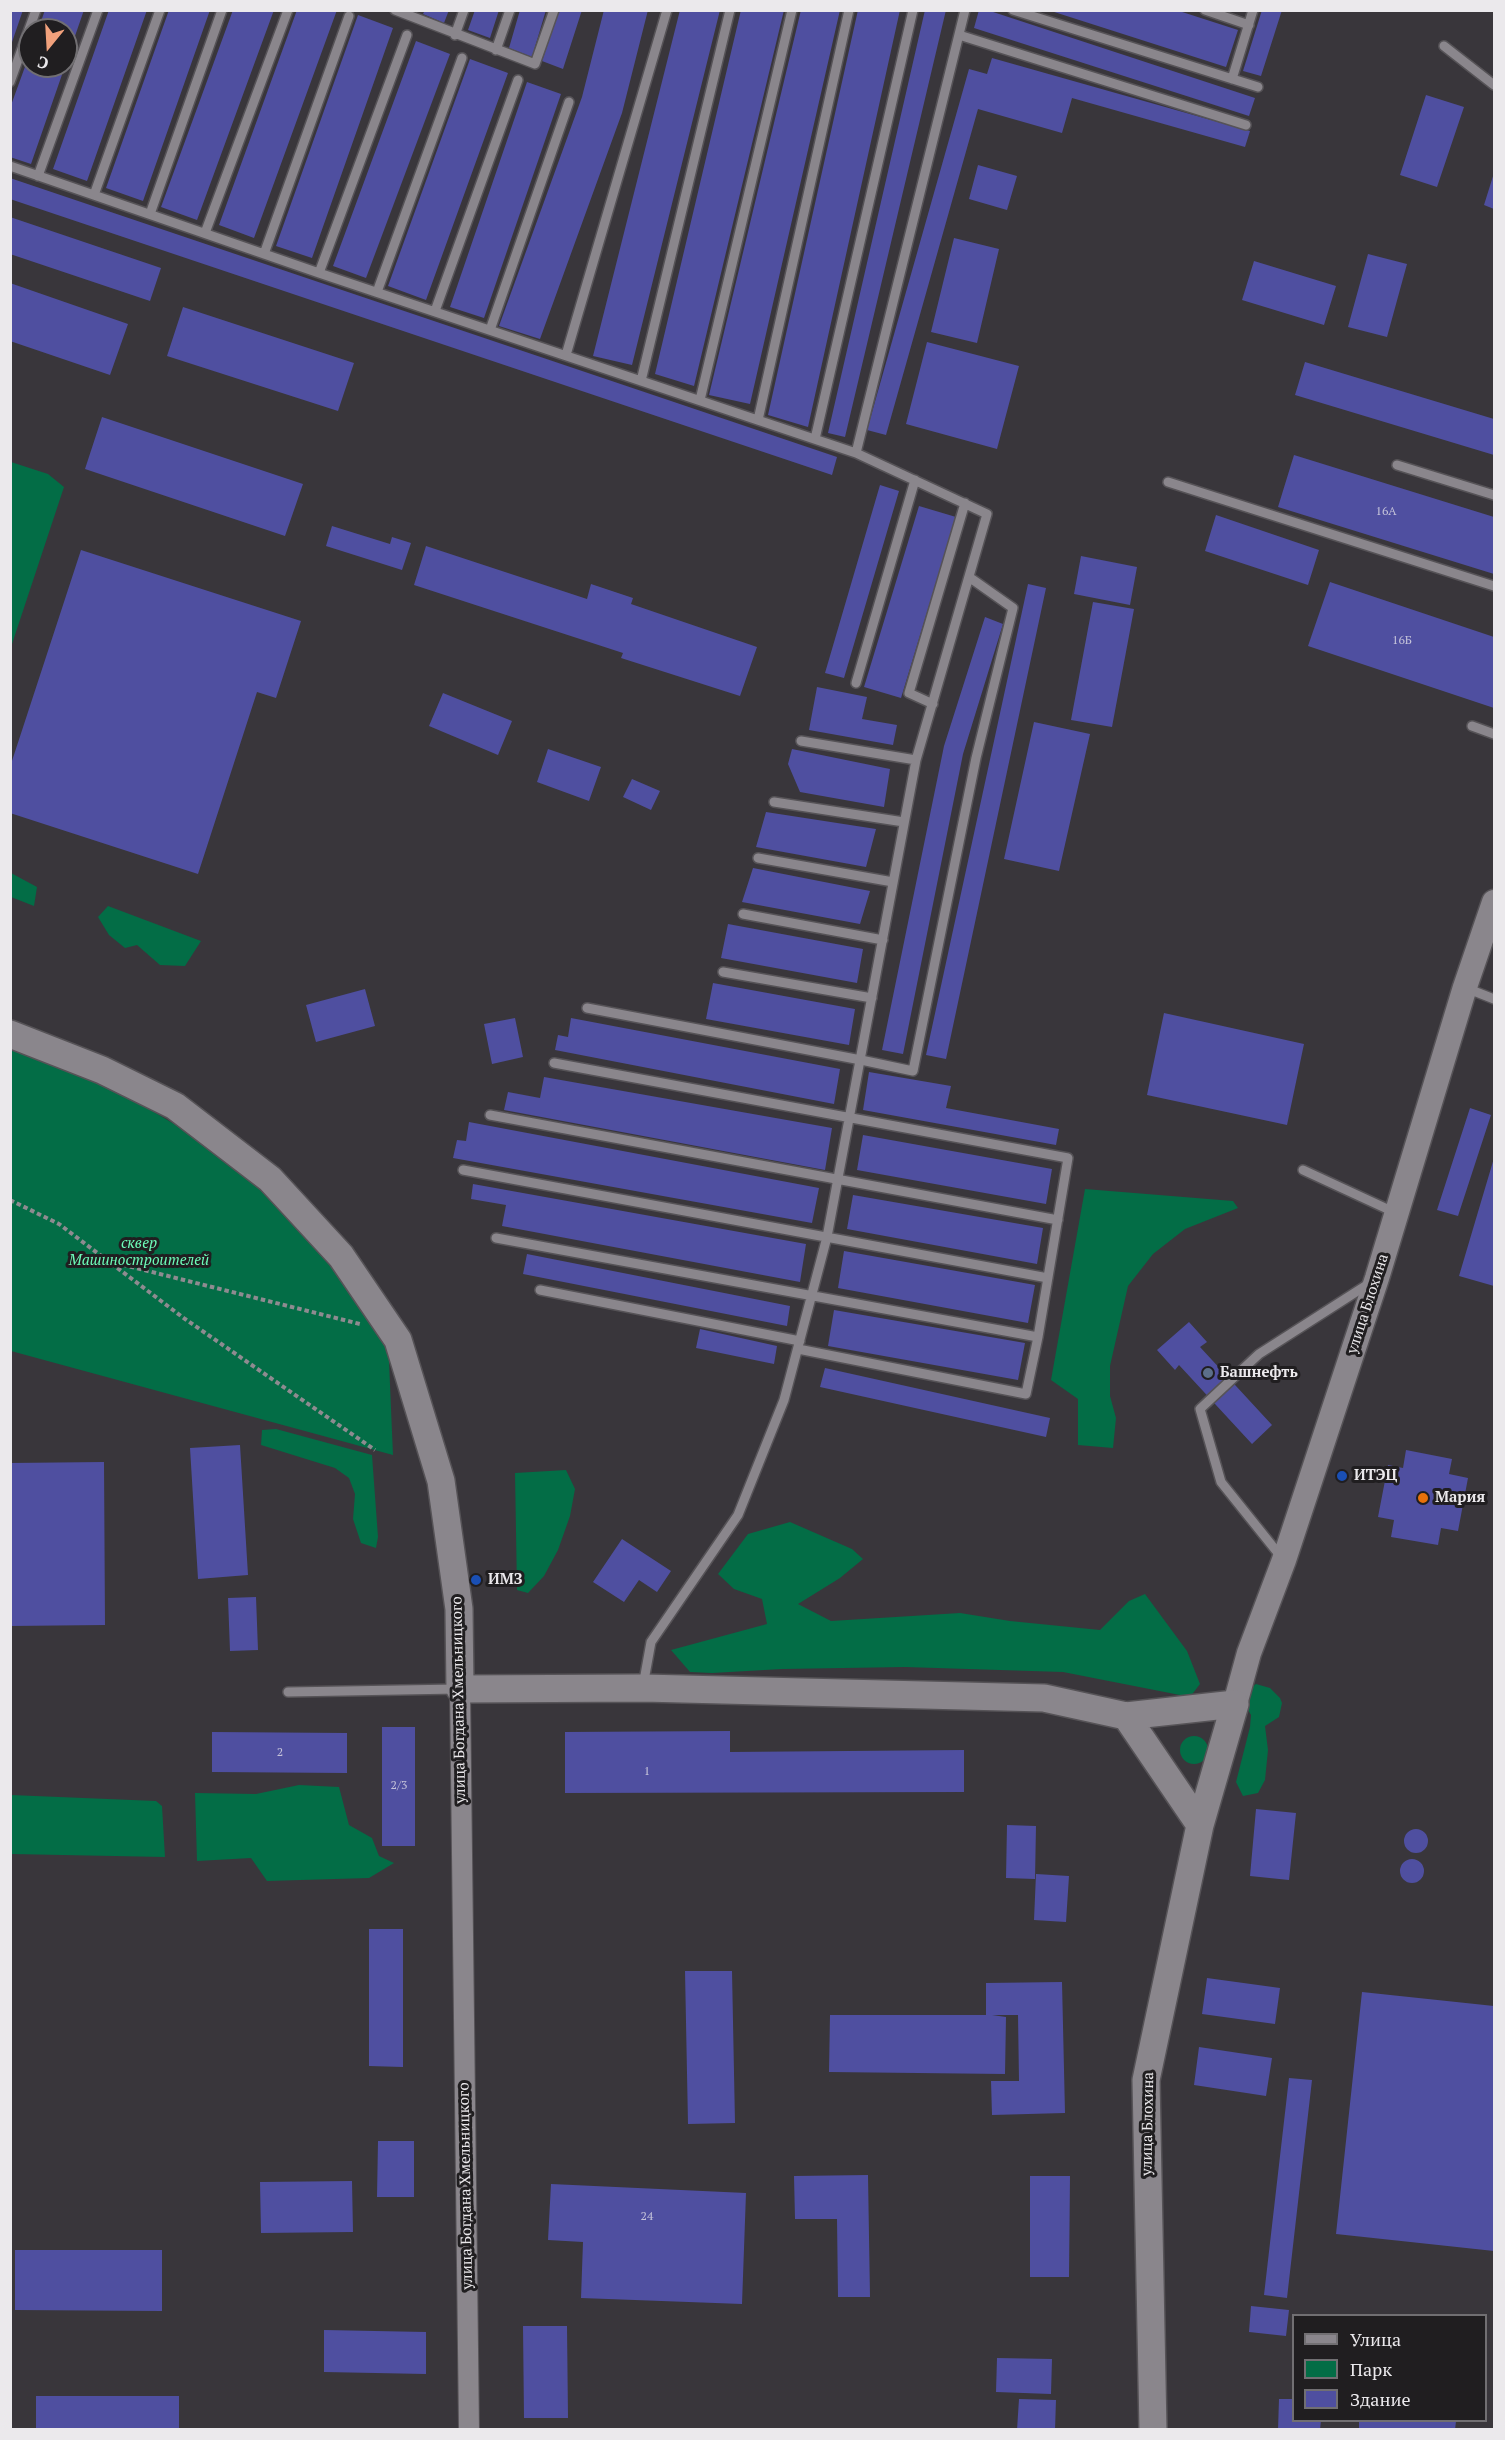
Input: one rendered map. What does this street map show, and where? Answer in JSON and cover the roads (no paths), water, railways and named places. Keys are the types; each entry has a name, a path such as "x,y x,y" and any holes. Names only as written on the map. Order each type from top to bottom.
{"main road":[{"name":"улица Богдана Хмельницкого","path":"10,1035 102,1070 175,1106 270,1179 341,1256 398,1340 438,1470 459,1610 460,1689"},
{"path":"460,1689 643,1688 1044,1698 1126,1716 1235,1704"},
{"name":"улица Блохина","path":"1153,2430 1146,2080 1200,1825 1235,1704"},
{"path":"1126,1716 1200,1825"}],"street":[{"name":"улица Блохина","path":"1235,1704 1249,1653 1284,1560 1377,1278 1465,987 1494,902"},
{"name":"улица Богдана Хмельницкого","path":"460,1689 469,2430"}],"lane":[{"path":"10,82 36,10"},
{"path":"38,176 98,10"},
{"path":"94,195 160,10"},
{"path":"150,214 222,10"},
{"path":"205,233 288,10"},
{"path":"395,10 414,14 455,35 535,64 554,10"},
{"path":"455,35 464,10"},
{"path":"496,50 510,10"},
{"path":"566,355 667,10"},
{"path":"641,381 730,10"},
{"path":"700,400 792,10"},
{"path":"758,420 849,10"},
{"path":"815,439 913,10"},
{"path":"856,453 965,10"},
{"path":"1013,10 1258,87"},
{"path":"1205,10 1249,25"},
{"path":"1232,79 1253,10"},
{"path":"264,254 349,16"},
{"path":"319,273 407,35"},
{"path":"959,35 1246,125"},
{"path":"1444,46 1494,85"},
{"path":"377,292 462,58"},
{"path":"435,311 518,80"},
{"path":"490,330 568,102"},
{"path":"10,166 319,273 856,453 987,513 916,760 827,1237 784,1400 738,1515 651,1642 643,1688"},
{"path":"1397,465 1494,495"},
{"path":"856,683 915,480"},
{"path":"1168,482 1494,586"},
{"path":"933,704 909,693 965,503"},
{"path":"586,1008 913,1071 976,758 1013,608 969,577"},
{"path":"1472,726 1494,734"},
{"path":"801,741 916,760"},
{"path":"774,802 904,822"},
{"path":"758,858 893,882"},
{"path":"743,914 882,940"},
{"path":"723,972 872,998"},
{"path":"1465,987 1494,999"},
{"path":"540,1290 1026,1394 1038,1337 1068,1158 554,1063"},
{"path":"490,1115 1058,1220"},
{"path":"463,1170 1048,1278"},
{"path":"1303,1170 1396,1213"},
{"path":"496,1238 1038,1337"},
{"path":"1284,1560 1221,1482 1200,1409 1259,1354 1377,1278"},
{"path":"288,1692 460,1689"}],"place":[{"name":"Башнефть","path":"1208,1373"},
{"name":"ИТЭЦ","path":"1342,1476"},
{"name":"Мария","path":"1423,1498"},
{"name":"ИМЗ","path":"476,1580"}],"park label":[{"name":"сквер Машиностроителей","path":"139,1252"}]}
